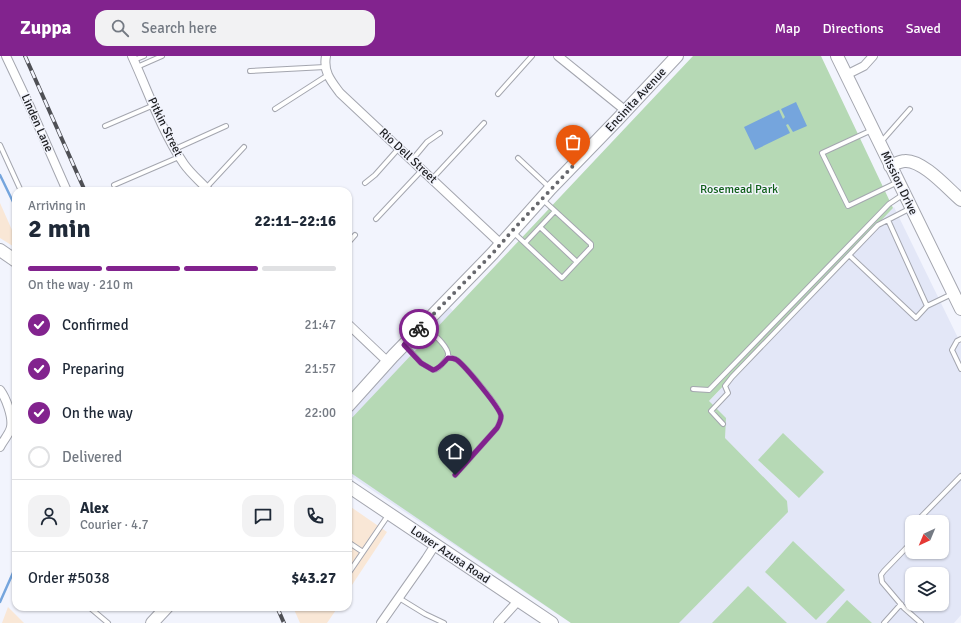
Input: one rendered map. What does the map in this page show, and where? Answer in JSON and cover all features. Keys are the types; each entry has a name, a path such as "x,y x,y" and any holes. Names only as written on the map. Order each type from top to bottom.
{"street":[{"name":"Linden Lane","path":"6,56 65,187"},
{"path":"558,56 626,111"},
{"name":"Encinita Avenue","path":"352,402 423,324 501,244 551,188 677,56"},
{"name":"Mission Drive","path":"837,56 961,309"},
{"path":"846,75 864,66 873,56"},
{"name":"Pitkin Street","path":"135,61 175,149 185,166 205,187"},
{"name":"Rio Dell Street","path":"326,65 331,81 340,93 501,244"},
{"path":"890,166 904,161 914,162 926,170 961,200"},
{"path":"0,250 12,258"},
{"path":"352,328 388,362"},
{"path":"0,390 5,397 8,407 11,427 0,447"},
{"name":"Lower Azusa Road","path":"352,489 552,623"},
{"path":"381,623 434,545"},
{"path":"498,623 518,601"},
{"path":"152,623 163,611"}],"lane":[{"path":"135,61 144,56"},
{"path":"135,61 162,56"},
{"path":"498,94 532,56"},
{"path":"250,71 326,65"},
{"path":"275,109 326,65"},
{"path":"105,126 154,105"},
{"path":"880,144 910,108"},
{"path":"432,180 484,123"},
{"path":"175,149 226,126"},
{"path":"873,129 822,154 848,206 898,182"},
{"path":"412,160 427,142 440,133"},
{"path":"0,145 19,187"},
{"path":"211,187 244,147"},
{"path":"365,183 375,175 399,148"},
{"path":"114,185 180,157"},
{"path":"518,158 551,188"},
{"path":"376,219 422,170"},
{"path":"693,389 709,390 888,204 904,194"},
{"path":"512,231 562,278 591,247 590,244 541,199"},
{"path":"723,424 711,411 728,393 724,386 878,225 912,208"},
{"path":"525,243 555,211"},
{"path":"888,220 927,306"},
{"path":"540,227 577,262"},
{"path":"352,238 355,235"},
{"path":"849,255 916,318 927,306 953,293"},
{"path":"404,345 421,363 433,370 436,370 442,365 448,358 446,347 423,324"},
{"path":"961,339 957,341 952,350 961,369"},
{"path":"448,358 456,359 487,394 501,416 497,428 455,475"},
{"path":"923,515 961,476"},
{"path":"352,568 389,514"},
{"path":"352,545 363,552"},
{"path":"905,549 881,575 882,582 901,604 921,623"},
{"path":"399,598 425,614 444,623"},
{"path":"884,623 901,604"},
{"path":"93,611 108,623"}],"shaded area":[{"path":"0,203 12,230 12,246 0,238"},
{"path":"894,207 961,344 961,615 954,623 571,623 352,477 352,402 444,302 629,485"},
{"path":"352,508 387,532 352,585"},
{"path":"8,607 24,623 2,623"},
{"path":"295,611 335,611 327,623 300,623"}],"green space":[{"name":"Rosemead Park","path":"693,56 821,56 893,208 709,401 726,418 725,438 787,501 788,512 679,623 571,623 352,474 352,418"},
{"path":"783,433 824,472 799,498 758,460"},
{"path":"793,541 845,590 816,620 765,572"},
{"path":"748,586 787,623 712,623"},
{"path":"847,600 872,623 826,623"}],"water":[{"path":"796,102 807,126 793,132 788,124 786,125 790,133 755,150 744,127 779,110 783,119 785,117 781,109"}],"waterway":[{"path":"0,175 12,200"},
{"path":"0,602 12,575"}],"railway":[{"path":"25,56 83,187"},
{"path":"279,611 284,623"}],"way so far":[{"path":"419,329 493,253 551,188 573,166"}],"route":[{"path":"419,329 404,345 421,363 433,370 436,370 448,358 456,359 487,394 501,416 497,428 455,475"}]}
